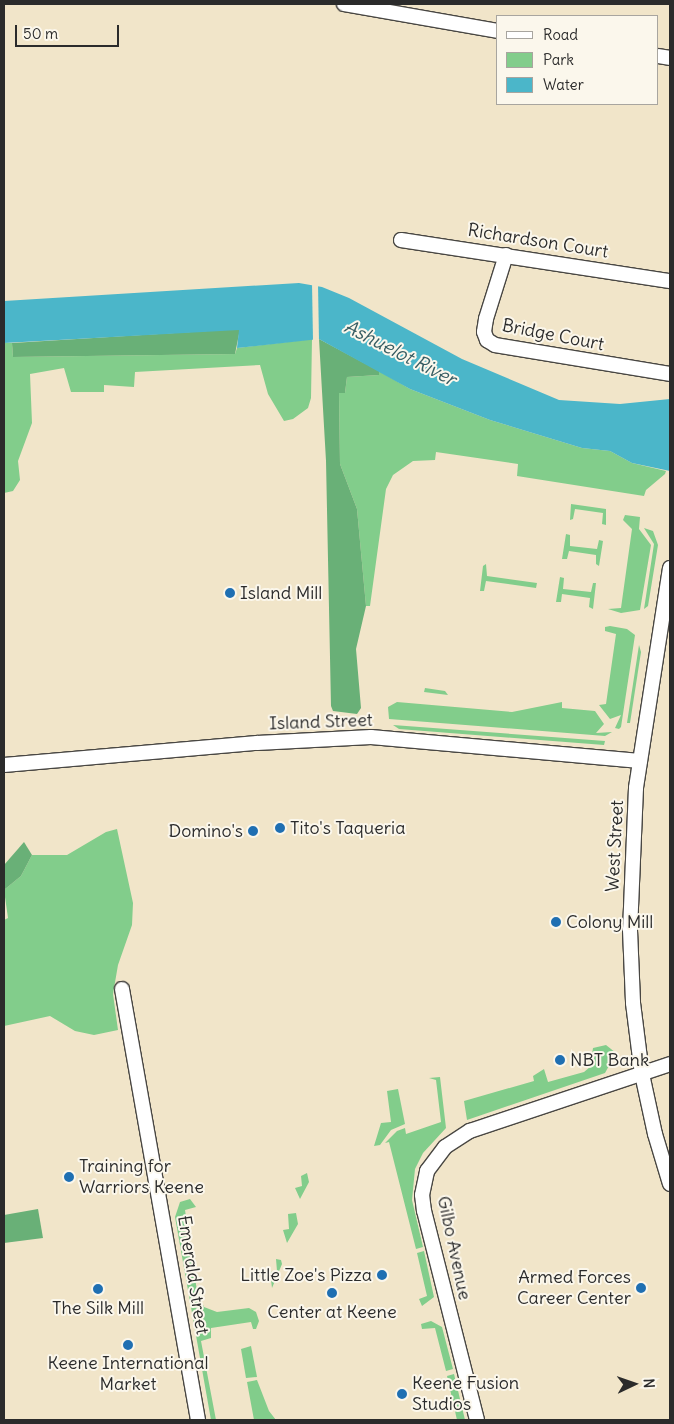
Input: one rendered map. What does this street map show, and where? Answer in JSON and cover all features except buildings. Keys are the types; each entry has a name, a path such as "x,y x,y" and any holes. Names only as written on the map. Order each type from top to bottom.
{"street":[{"path":"344,4 497,31"},
{"name":"Richardson Court","path":"401,240 670,281"},
{"name":"Bridge Court","path":"506,255 486,319 484,332 487,340 495,345 670,374"},
{"name":"West Street","path":"670,568 640,761 633,837 630,959 642,1074 655,1134 670,1184"},
{"name":"Island Street","path":"4,765 257,744 371,738 640,761"},
{"name":"Emerald Street","path":"122,989 198,1420"},
{"name":"Gilbo Avenue","path":"477,1420 424,1211 427,1170 445,1147 470,1131 670,1064"}],"green space":[{"path":"240,329 235,354 13,357 12,343"},
{"path":"312,339 311,398 308,408 293,419 284,421 268,394 260,365 135,372 134,387 104,385 104,392 71,392 64,368 30,374 32,423 18,461 20,480 13,491 4,493 4,343 12,343 13,357 235,354 237,348"},
{"path":"319,339 379,371 379,375 347,377 345,393 339,393 340,464 357,509 366,606 356,649 361,708 357,714 333,711 331,706 326,461"},
{"path":"379,371 410,389 490,420 582,448 610,451 632,463 666,471 665,474 646,490 644,496 517,476 518,464 436,452 435,460 413,461 393,475 386,489 370,606 366,606 357,509 340,464 339,393 345,393 347,377 379,375"},
{"path":"571,504 606,509 606,525 602,524 603,513 575,509 573,519 570,520"},
{"path":"625,515 640,517 639,529 651,545 640,610 621,613 608,609 621,608 632,529 623,520"},
{"path":"644,528 653,531 658,545 648,606 644,609 654,544"},
{"path":"566,534 570,535 570,546 597,549 599,540 603,541 599,566 596,564 596,555 569,551 567,559 562,559"},
{"path":"486,564 487,576 537,583 536,588 486,581 484,591 480,591 483,566"},
{"path":"560,577 564,578 563,589 591,592 593,583 596,583 593,609 589,607 590,598 562,594 561,602 556,602"},
{"path":"605,627 627,629 635,635 621,727 619,729 615,728 621,715 610,719 599,705 606,704 616,634 605,631"},
{"path":"639,645 641,652 630,723 627,723"},
{"path":"425,688 445,691 448,695 424,692"},
{"path":"397,702 512,712 562,702 562,708 595,711 604,724 596,733 612,732 605,736 389,719 388,707"},
{"path":"393,725 605,741 604,745 399,729"},
{"path":"117,829 133,903 132,925 118,965 113,994 118,1030 94,1035 75,1031 50,1016 4,1026 4,920 8,918 4,890 21,876 32,855 67,855 106,832"},
{"path":"24,842 32,855 21,876 4,890 4,865"},
{"path":"606,1045 616,1053 605,1073 467,1120 464,1101 534,1081 533,1076 544,1069 548,1082 584,1072 590,1067 593,1048"},
{"path":"440,1077 446,1128 423,1153 415,1169 412,1200 423,1247 416,1249 389,1142 385,1143 397,1131 405,1128 406,1134 441,1122 436,1080 429,1078"},
{"path":"398,1089 405,1124 391,1130 380,1145 374,1146 381,1123 391,1122 387,1091"},
{"path":"307,1173 309,1182 300,1199 295,1188 302,1186 301,1176"},
{"path":"190,1199 196,1207 185,1210 197,1291 204,1307 217,1312 249,1308 256,1312 259,1321 256,1329 253,1329 251,1322 211,1328 211,1338 201,1341 216,1420 211,1420 175,1217 180,1202"},
{"path":"38,1209 43,1238 4,1243 4,1215"},
{"path":"296,1213 298,1224 287,1243 283,1230 289,1229 288,1214"},
{"path":"424,1251 434,1297 422,1306 419,1299 427,1296 417,1253"},
{"path":"276,1259 281,1260 282,1264 272,1288 270,1272 277,1271"},
{"path":"431,1321 442,1327 453,1369 446,1371 435,1328 422,1329 421,1324"},
{"path":"251,1346 257,1377 246,1378 241,1349"},
{"path":"454,1374 465,1420 457,1420 447,1376"},
{"path":"257,1380 269,1411 276,1420 254,1420 247,1382"}],"water":[{"name":"Ashuelot River","path":"299,283 322,287 349,298 462,359 559,400 620,404 670,399 670,471 632,463 610,451 582,448 490,420 410,389 319,339 237,348 239,330 4,343 4,301"}],"pier":[{"path":"312,283 318,284 319,341 313,341"}],"place":[{"name":"Island Mill","path":"230,593"},
{"name":"Tito's Taqueria","path":"280,828"},
{"name":"Domino's","path":"253,831"},
{"name":"Colony Mill","path":"556,922"},
{"name":"NBT Bank","path":"560,1060"},
{"name":"Training for Warriors Keene","path":"69,1177"},
{"name":"Little Zoe's Pizza","path":"382,1275"},
{"name":"Armed Forces Career Center","path":"641,1288"},
{"name":"The Silk Mill","path":"98,1289"},
{"name":"Center at Keene","path":"332,1293"},
{"name":"Keene International Market","path":"128,1345"},
{"name":"Keene Fusion Studios","path":"402,1394"}]}
